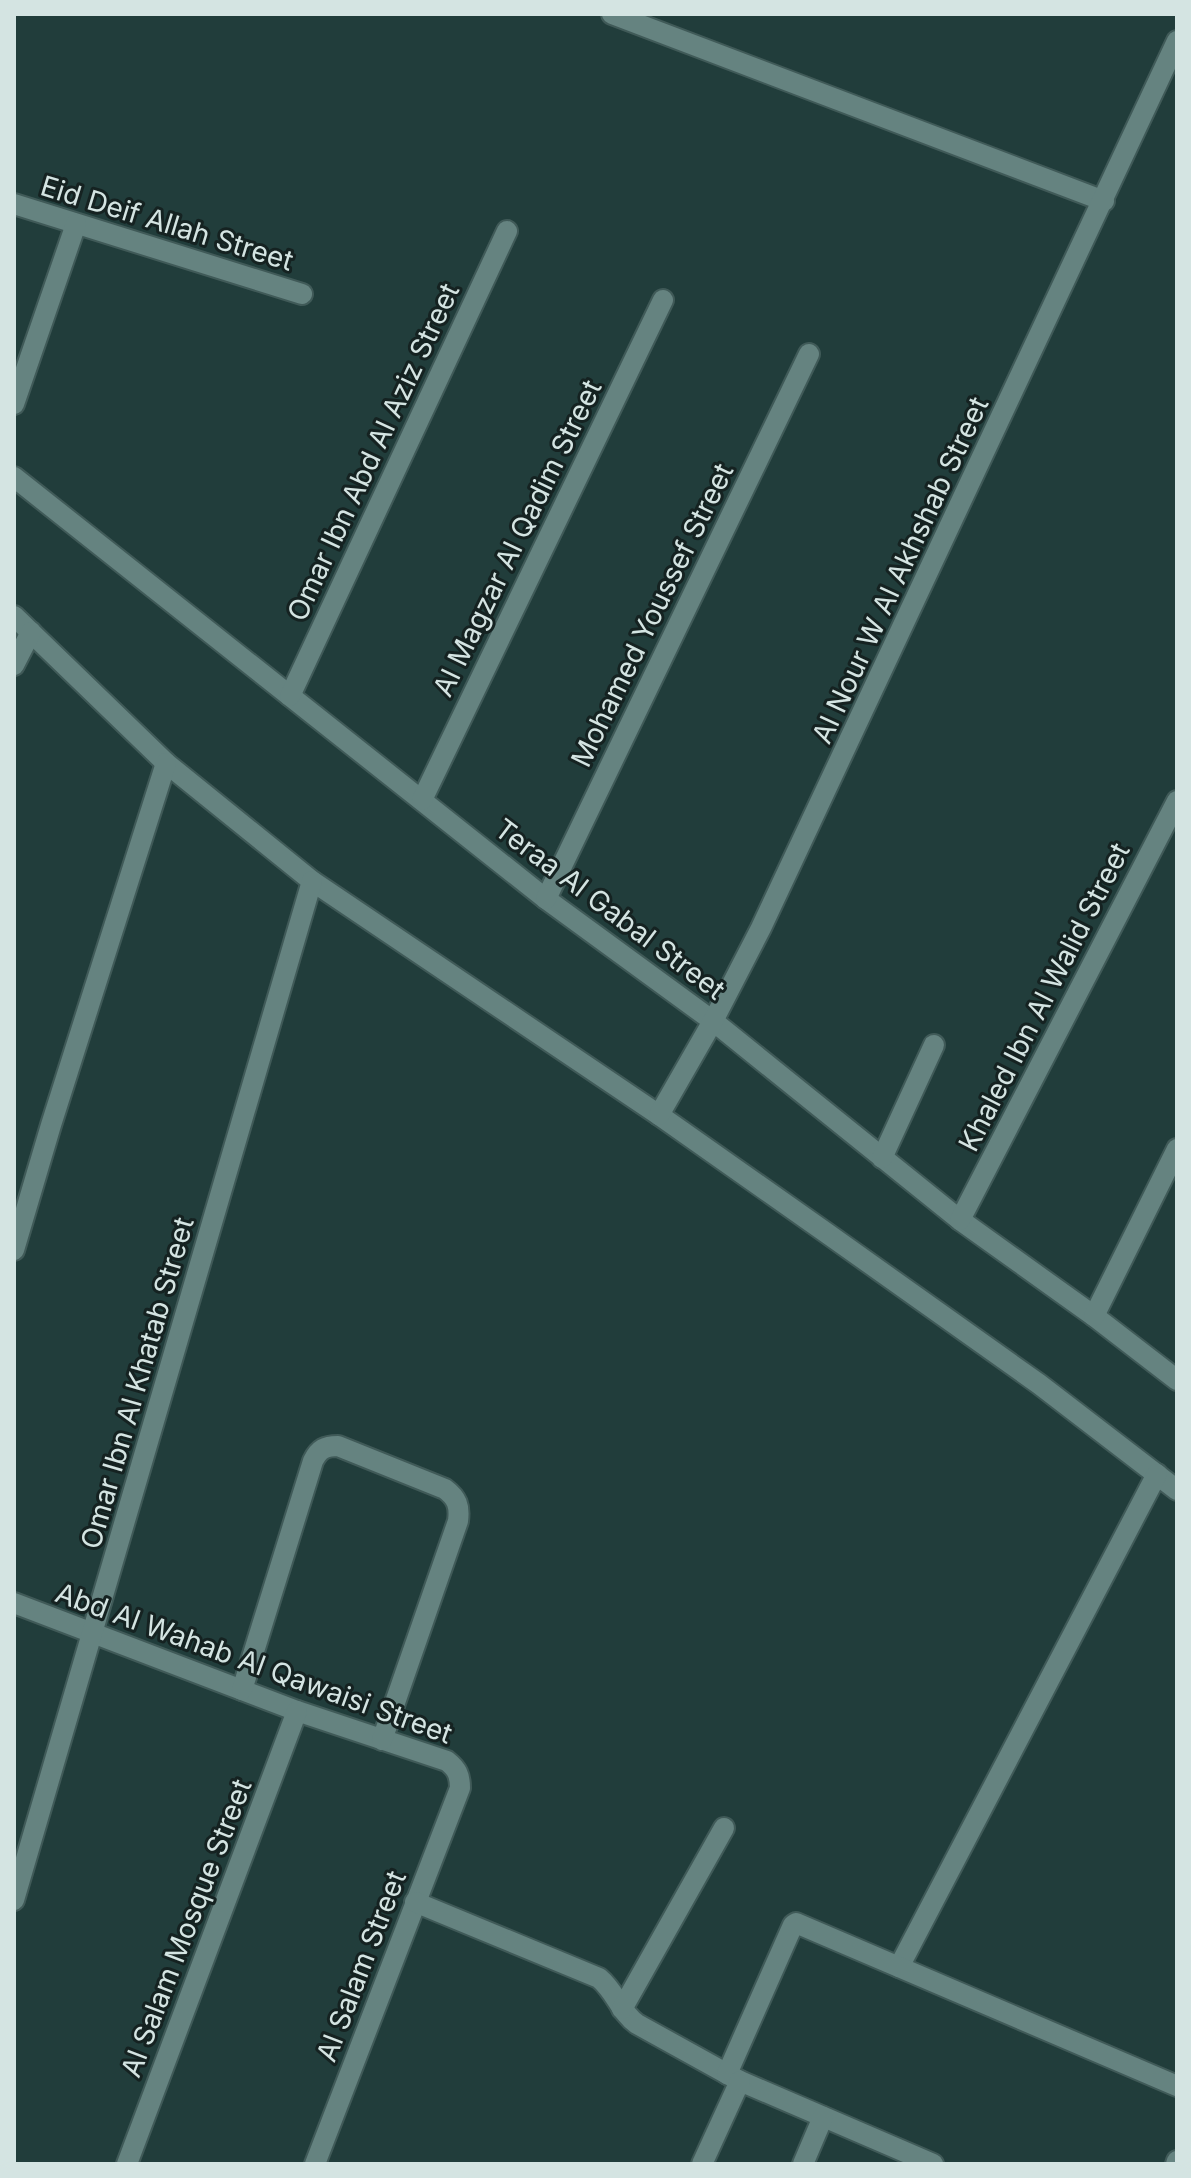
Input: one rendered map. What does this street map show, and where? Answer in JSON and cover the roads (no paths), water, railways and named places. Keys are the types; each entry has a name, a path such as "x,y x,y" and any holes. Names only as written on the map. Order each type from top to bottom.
{"street":[{"path":"612,14 1104,201"},
{"name":"Al Nour W Al Akhshab Street","path":"659,1115 713,1021 803,842 1177,41"},
{"name":"Eid Deif Allah Street","path":"14,204 302,294"},
{"path":"14,404 76,224"},
{"name":"Omar Ibn Abd Al Aziz Street","path":"290,696 507,231"},
{"name":"Al Magzar Al Qadim Street","path":"422,800 663,300"},
{"name":"Mohamed Youssef Street","path":"546,899 809,354"},
{"name":"Teraa Al Gabal Street","path":"14,477 546,899 713,1021 960,1220 1177,1380"},
{"path":"14,616 166,763 312,881 659,1115 1026,1375 1177,1490"},
{"path":"14,665 31,632"},
{"path":"14,1250 166,763"},
{"name":"Khaled Ibn Al Walid Street","path":"960,1220 1177,801"},
{"name":"Omar Ibn Al Khatab Street","path":"14,1900 312,881"},
{"path":"882,1158 934,1045"},
{"path":"1094,1316 1177,1149"},
{"path":"242,1690 313,1461 318,1452 327,1446 338,1446 445,1489 458,1502 458,1521 382,1740"},
{"path":"899,1967 1157,1474"},
{"name":"Abd Al Wahab Al Qawaisi Street","path":"14,1603 297,1711 447,1761 455,1767 460,1777 460,1788"},
{"name":"Al Salam Mosque Street","path":"127,2164 297,1711"},
{"name":"Al Salam Street","path":"315,2164 460,1788"},
{"path":"622,2009 724,1828"},
{"path":"415,1902 599,1978 637,2024 734,2077 933,2164"},
{"path":"702,2164 794,1924 799,1923 1177,2086"},
{"path":"803,2164 823,2117"}]}
